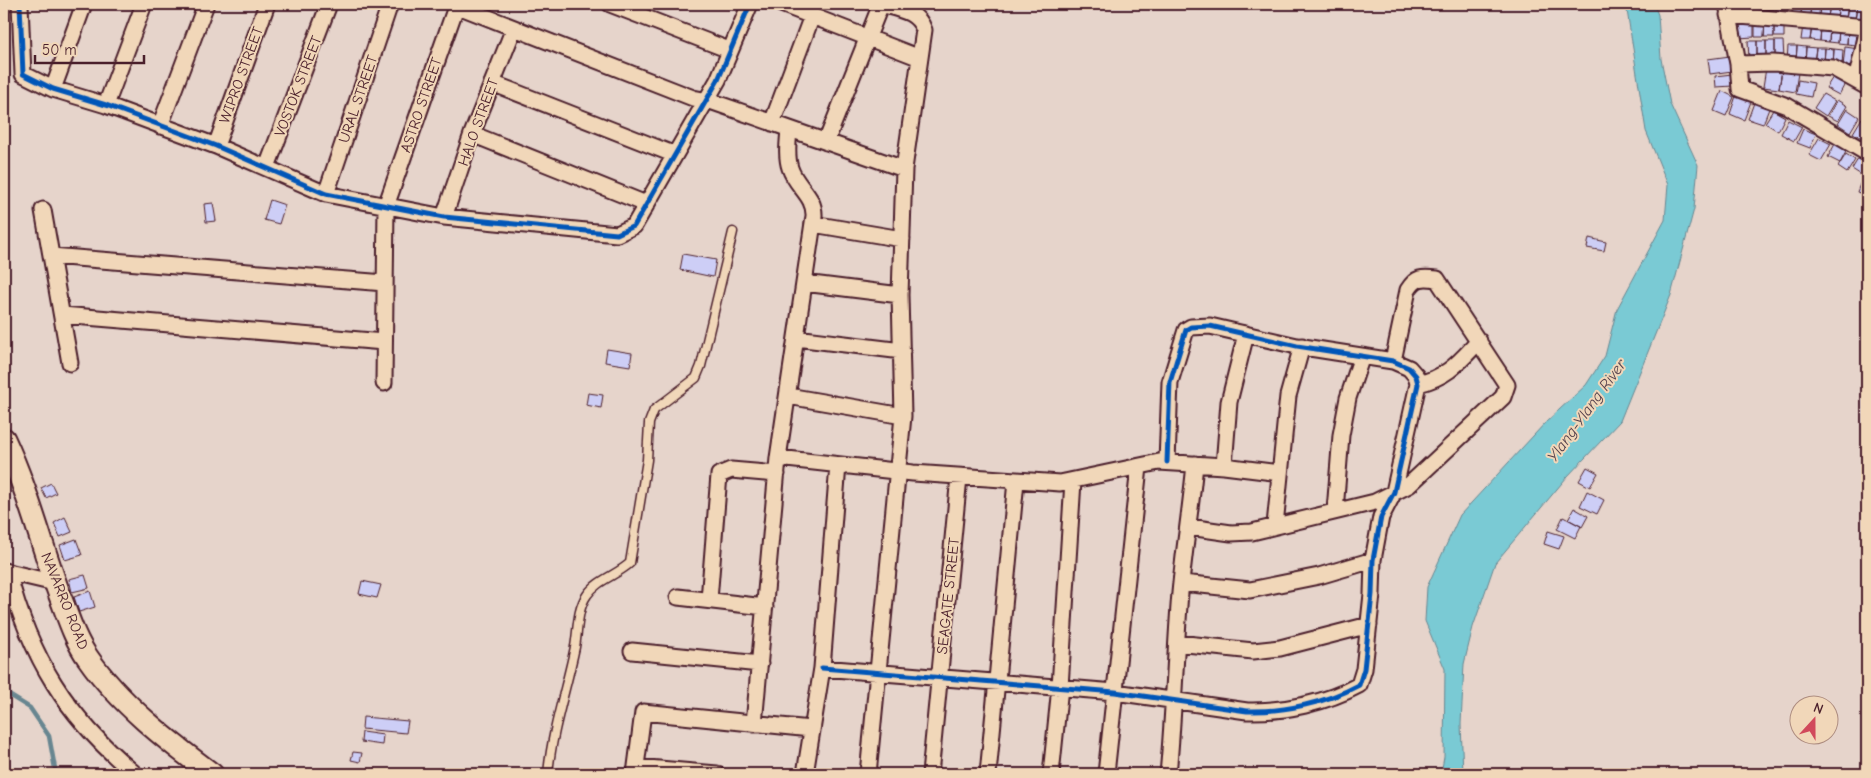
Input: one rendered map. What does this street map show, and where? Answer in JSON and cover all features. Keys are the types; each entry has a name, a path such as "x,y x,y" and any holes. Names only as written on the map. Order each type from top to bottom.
{"street":[{"path":"53,89 84,4"},
{"path":"106,104 144,4"},
{"path":"160,126 206,4"},
{"name":"WIPRO STREET","path":"216,146 267,4"},
{"name":"VOSTOK STREET","path":"267,167 329,4"},
{"name":"URAL STREET","path":"326,194 390,4"},
{"path":"455,4 704,102 713,102 904,168"},
{"name":"ASTRO STREET","path":"384,383 386,206 455,4"},
{"path":"610,4 729,50"},
{"path":"21,5 23,74 53,89 106,104 216,146 326,194 444,217 617,234 634,226 718,80 729,50 750,4"},
{"path":"781,4 920,58"},
{"path":"826,142 881,4 914,14 921,21 924,30 904,168 900,294 903,416 868,774"},
{"path":"1867,28 1728,9 1738,64 1740,89 1787,106 1867,153"},
{"path":"772,123 812,16"},
{"name":"HALO STREET","path":"444,217 472,134 514,28"},
{"path":"1738,64 1773,63 1833,68 1862,84 1867,33"},
{"path":"492,83 674,154"},
{"path":"754,724 778,458 813,224 813,202 790,169 787,153 789,129"},
{"path":"472,134 646,204"},
{"path":"44,210 70,363"},
{"path":"813,224 902,238"},
{"path":"51,256 385,283"},
{"path":"1189,526 1231,533 1252,532 1375,502 1409,485 1503,397 1508,385 1437,278 1419,278 1414,281 1408,290 1393,361"},
{"path":"804,283 900,294"},
{"path":"62,315 384,342"},
{"path":"822,668 1115,692 1247,712 1268,712 1302,705 1347,691 1359,685 1364,669 1373,560 1382,518 1394,492 1418,384 1416,376 1409,368 1393,361 1302,346 1210,326 1191,327 1186,330 1170,382 1167,462"},
{"path":"1224,466 1229,402 1246,334"},
{"path":"796,338 902,351"},
{"path":"1418,384 1447,374 1479,342"},
{"path":"1275,525 1288,396 1302,346"},
{"path":"1335,511 1341,435 1348,398 1362,356"},
{"path":"788,396 903,416"},
{"name":"NAVARRO ROAD","path":"4,440 40,533 55,583 71,625 88,658 114,688 164,738 212,774"},
{"path":"778,458 899,472 1060,483 1167,462 1224,466 1280,473"},
{"path":"1168,774 1173,733 1172,701 1182,582 1195,464"},
{"path":"805,774 822,668 838,465"},
{"path":"1106,774 1139,466"},
{"path":"709,600 719,475 731,470 777,474"},
{"name":"SEAGATE STREET","path":"930,774 959,477"},
{"path":"988,774 1016,481"},
{"path":"1051,774 1060,687 1073,481"},
{"path":"1182,582 1250,590 1319,576 1373,560"},
{"path":"6,571 55,583"},
{"path":"6,571 39,661 80,720 111,754 135,774"},
{"path":"678,597 765,607"},
{"path":"1177,643 1253,651 1280,648 1369,624"},
{"path":"632,651 760,664"},
{"path":"717,774 636,771 643,712 811,730"}],"lane":[{"path":"548,774 551,741 575,647 580,611 586,595 596,585 621,572 630,563 646,460 649,422 654,410 696,378 701,366 733,232"}],"water":[{"name":"Ylang-Ylang River","path":"1626,4 1654,4 1658,15 1661,59 1670,104 1698,165 1694,209 1671,295 1620,421 1567,477 1495,563 1473,627 1464,664 1461,724 1463,773 1441,774 1444,757 1445,669 1425,621 1427,587 1460,515 1546,422 1586,385 1605,356 1617,309 1665,220 1668,185 1646,131"}],"building":[{"path":"1738,4 1757,4 1758,10 1739,11"},
{"path":"1760,4 1774,4 1774,9 1760,9"},
{"path":"1776,4 1788,4 1788,10 1776,10"},
{"path":"1793,4 1802,4 1801,14 1792,13"},
{"path":"1802,4 1811,4 1810,15 1801,14"},
{"path":"1811,4 1820,4 1819,16 1810,15"},
{"path":"1820,4 1830,4 1828,17 1819,16"},
{"path":"1830,4 1839,4 1837,18 1828,17"},
{"path":"1839,4 1848,4 1846,19 1837,18"},
{"path":"1848,4 1857,5 1855,20 1846,19"},
{"path":"1857,5 1867,7 1867,21 1855,20"},
{"path":"1738,21 1754,21 1754,37 1738,38"},
{"path":"1755,21 1765,21 1764,37 1755,37"},
{"path":"1765,21 1774,21 1774,37 1764,37"},
{"path":"1774,21 1784,21 1784,37 1774,37"},
{"path":"1803,25 1812,26 1810,40 1801,40"},
{"path":"1812,26 1821,27 1820,41 1810,40"},
{"path":"1821,27 1830,27 1829,42 1820,41"},
{"path":"1830,27 1839,28 1838,43 1829,42"},
{"path":"1839,28 1848,29 1847,44 1838,43"},
{"path":"1848,29 1857,30 1856,45 1847,44"},
{"path":"1748,41 1757,41 1757,60 1749,60"},
{"path":"1757,41 1766,41 1766,59 1757,60"},
{"path":"1766,41 1775,41 1775,59 1766,59"},
{"path":"1775,41 1783,41 1784,59 1775,59"},
{"path":"1788,46 1797,46 1796,62 1787,61"},
{"path":"1797,46 1806,47 1805,63 1796,62"},
{"path":"1806,47 1816,48 1814,63 1805,63"},
{"path":"1845,47 1859,49 1857,68 1843,67"},
{"path":"1816,48 1825,48 1824,64 1814,63"},
{"path":"1825,48 1834,49 1833,65 1824,64"},
{"path":"1834,49 1843,50 1842,66 1833,65"},
{"path":"1730,56 1732,71 1710,74 1708,59"},
{"path":"1766,68 1782,70 1779,89 1763,87"},
{"path":"1782,70 1798,73 1795,92 1779,89"},
{"path":"1732,74 1733,86 1716,87 1715,76"},
{"path":"1833,77 1845,84 1839,95 1826,88"},
{"path":"1798,80 1814,83 1811,97 1796,94"},
{"path":"1722,91 1734,97 1726,116 1714,111"},
{"path":"1737,93 1752,99 1744,120 1730,114"},
{"path":"1823,94 1835,101 1826,116 1814,108"},
{"path":"1755,100 1770,106 1763,124 1748,119"},
{"path":"1837,100 1847,106 1838,121 1828,116"},
{"path":"1847,109 1859,117 1850,132 1838,124"},
{"path":"1773,110 1785,117 1778,131 1765,123"},
{"path":"1862,118 1867,121 1867,141 1853,133"},
{"path":"1788,120 1802,127 1794,141 1781,134"},
{"path":"1803,129 1816,134 1810,148 1797,143"},
{"path":"1819,138 1831,144 1821,161 1809,155"},
{"path":"1835,144 1847,150 1840,163 1828,157"},
{"path":"1846,154 1855,160 1847,173 1838,167"},
{"path":"1858,159 1867,164 1866,178 1852,169"},
{"path":"1862,179 1867,181 1867,196 1857,192"},
{"path":"270,200 285,205 279,224 264,220"},
{"path":"213,203 216,221 206,222 204,204"},
{"path":"1589,238 1606,242 1604,251 1587,248"},
{"path":"683,254 716,260 713,277 680,270"},
{"path":"607,349 632,353 630,366 605,362"},
{"path":"588,393 603,395 601,408 586,405"},
{"path":"1587,467 1598,473 1590,487 1579,481"},
{"path":"51,483 56,493 46,498 41,488"},
{"path":"1587,491 1604,500 1597,514 1580,506"},
{"path":"1574,508 1588,516 1582,527 1568,519"},
{"path":"65,517 72,532 60,537 54,523"},
{"path":"1563,517 1581,526 1575,538 1557,529"},
{"path":"1548,531 1564,536 1559,549 1544,544"},
{"path":"76,539 82,555 65,560 60,545"},
{"path":"85,575 89,588 72,592 69,579"},
{"path":"362,581 381,585 377,598 359,594"},
{"path":"90,591 95,607 79,612 74,597"},
{"path":"363,717 408,721 406,733 362,729"},
{"path":"362,732 383,735 382,745 361,742"},
{"path":"353,752 362,753 360,762 351,760"}],"waterway":[{"path":"4,692 30,708 49,736 56,774"}],"cycle path":[{"path":"20,4 23,74 53,89 106,105 216,146 326,194 444,217 617,234 634,226 718,80 750,4"},
{"path":"822,668 1115,692 1247,711 1275,710 1305,705 1333,697 1359,685 1364,669 1372,594 1373,560 1381,517 1394,492 1418,384 1416,376 1409,368 1393,361 1297,346 1210,326 1191,327 1186,330 1170,382 1167,462"}]}
